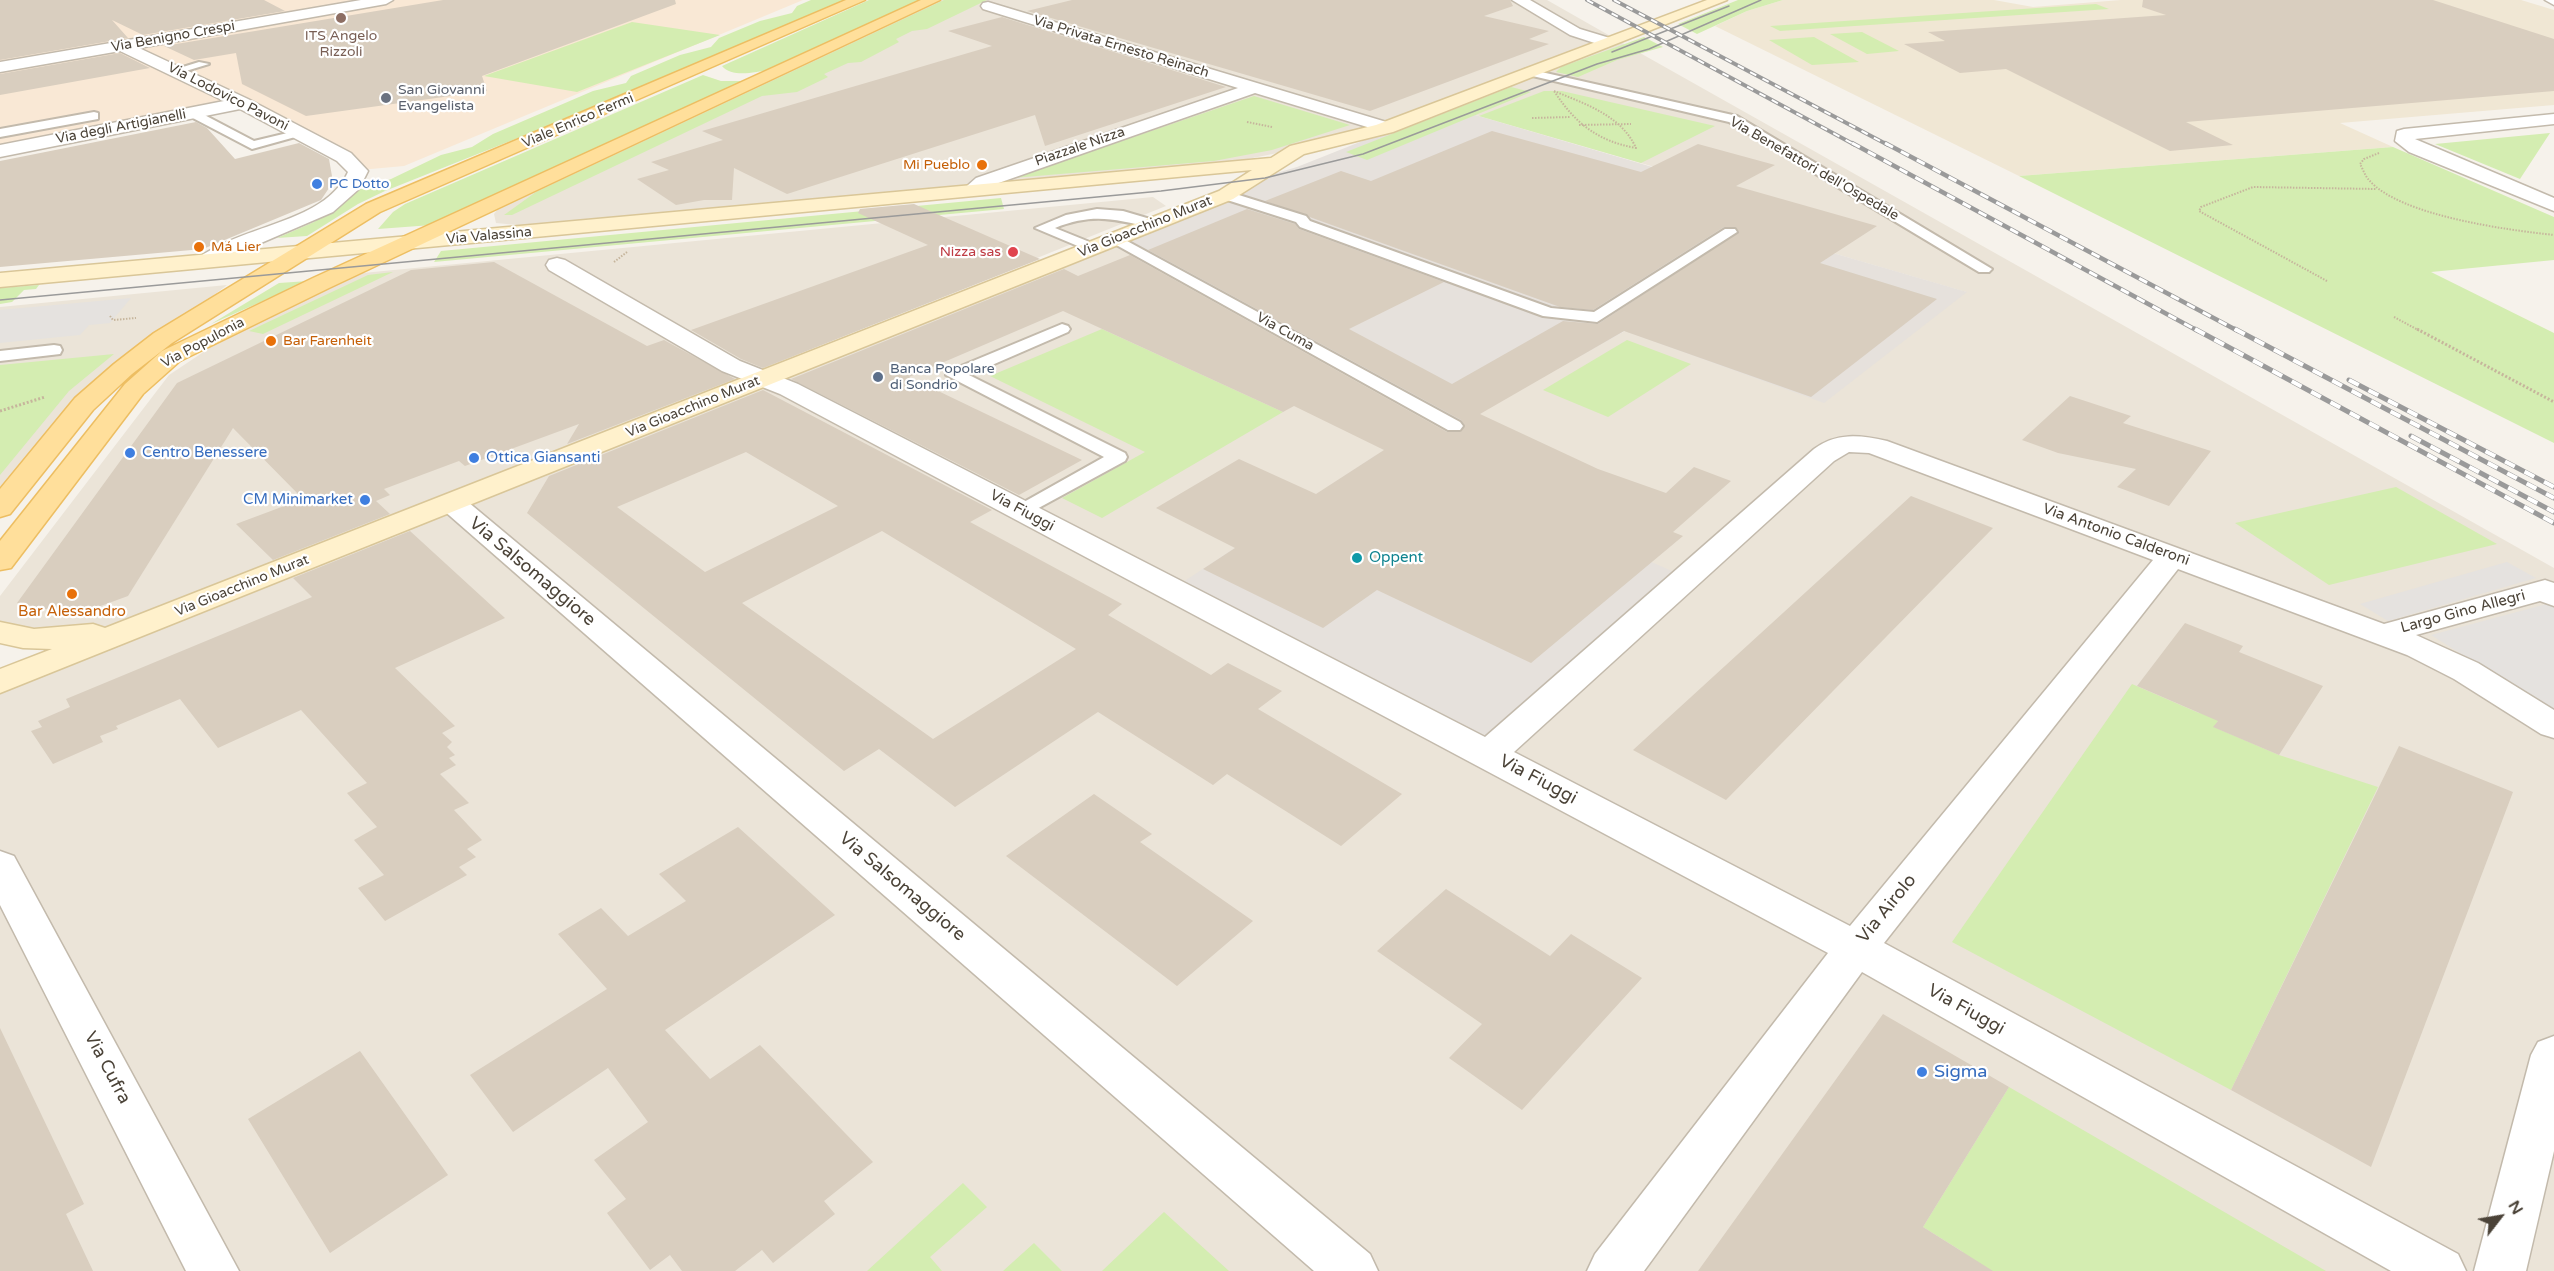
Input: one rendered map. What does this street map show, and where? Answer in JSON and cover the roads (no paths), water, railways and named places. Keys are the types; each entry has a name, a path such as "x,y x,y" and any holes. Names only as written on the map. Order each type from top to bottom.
{"main road":[{"name":"Viale Enrico Fermi","path":"304,252 373,208 395,197 858,0"},
{"path":"411,243 933,0"},
{"path":"1387,128 1527,72 1720,0"},
{"path":"728,57 714,69 718,74 737,77 779,72"},
{"name":"Via Gioacchino Murat","path":"0,682 1226,195 1297,150 1387,128"},
{"name":"Via Gioacchino Murat","path":"1248,180 1293,167 1322,153 1387,128"},
{"name":"Piazzale Nizza","path":"1185,171 1297,150"},
{"name":"Via Gioacchino Murat","path":"1278,161 1322,153"},
{"name":"Piazzale Nizza","path":"977,190 1278,161"},
{"name":"Piazzale Nizza","path":"1185,171 1205,173 1223,179 1227,183 1226,195"},
{"name":"Via Valassina","path":"0,280 977,190"},
{"path":"496,204 489,214 494,225 510,230 533,232"},
{"name":"Via Populonia","path":"0,561 150,373 171,356 411,243"},
{"name":"Via Populonia","path":"0,508 84,404 109,380 163,338 304,252"},
{"name":"Via Gioacchino Murat","path":"0,632 16,638 32,639 63,638 136,628"}],"street":[{"name":"Via Benigno Crespi","path":"0,67 353,3 386,0"},
{"path":"1519,0 1575,32 1606,42"},
{"name":"Via Privata Ernesto Reinach","path":"988,6 1254,88"},
{"name":"Via Lodovico Pavoni","path":"123,46 242,103 344,157 358,171 356,181 349,189 321,210 238,244 207,261"},
{"path":"1254,88 1387,128"},
{"name":"Piazzale Nizza","path":"977,190 977,186 983,182 1254,88"},
{"name":"Via degli Artigianelli","path":"2,144 242,103"},
{"path":"2554,119 2404,135 2404,141 2416,148 2554,205"},
{"name":"Via Fiuggi","path":"557,265 731,366 789,389 1856,948 2440,1271"},
{"name":"Via Fiuggi","path":"1489,754 1833,447 1847,442"},
{"name":"Via Antonio Calderoni","path":"1847,442 1877,447 2384,634"},
{"name":"Via Salsomaggiore","path":"452,503 1352,1271"},
{"name":"Via Airolo","path":"1613,1271 1856,948 2172,556"},
{"name":"Largo Gino Allegri","path":"2384,634 2545,590 2554,596"},
{"name":"Largo Gino Allegri","path":"2384,634 2446,660 2554,726"},
{"name":"Via Cufra","path":"0,866 213,1271"},
{"path":"2500,1271 2554,1055"}],"lane":[{"path":"176,70 203,64"},
{"name":"Via Benefattori dell'Ospedale","path":"1527,72 1732,119 1984,269"},
{"name":"Via Lodovico Pavoni","path":"193,113 245,143 264,143 300,134"},
{"path":"2,144 94,116"},
{"path":"1226,195 1301,219 1305,224 1549,313 1597,317 1730,232"},
{"path":"1092,248 1042,228 1071,218 1098,213 1127,215 1152,224"},
{"name":"Via Cuma","path":"1116,239 1454,426"},
{"path":"1022,511 1118,457 955,375 1062,329"},
{"path":"0,356 54,350"}],"tram line":[{"path":"0,300 1161,191 1265,178 1363,154 1597,64 1649,49 1761,0"},
{"path":"1612,52 1729,6"}],"railway":[{"path":"1587,0 1855,145"},
{"path":"1614,0 1888,145"},
{"path":"1852,143 2198,331"},
{"path":"1885,143 2238,331"},
{"path":"2195,329 2554,523"},
{"path":"2235,329 2554,498"},
{"path":"2349,380 2554,487"},
{"path":"2411,436 2554,512"}],"place":[{"name":"ITS Angelo Rizzoli","path":"341,18"},
{"name":"San Giovanni Evangelista","path":"386,98"},
{"name":"Mi Pueblo","path":"982,165"},
{"name":"PC Dotto","path":"317,184"},
{"name":"Má Lier","path":"199,247"},
{"name":"Nizza sas","path":"1013,252"},
{"name":"Bar Farenheit","path":"271,341"},
{"name":"Banca Popolare di Sondrio","path":"878,377"},
{"name":"Centro Benessere","path":"130,453"},
{"name":"Ottica Giansanti","path":"474,458"},
{"name":"CM Minimarket","path":"365,500"},
{"name":"Oppent","path":"1357,558"},
{"name":"Bar Alessandro","path":"72,594"},
{"name":"Sigma","path":"1922,1072"}]}
